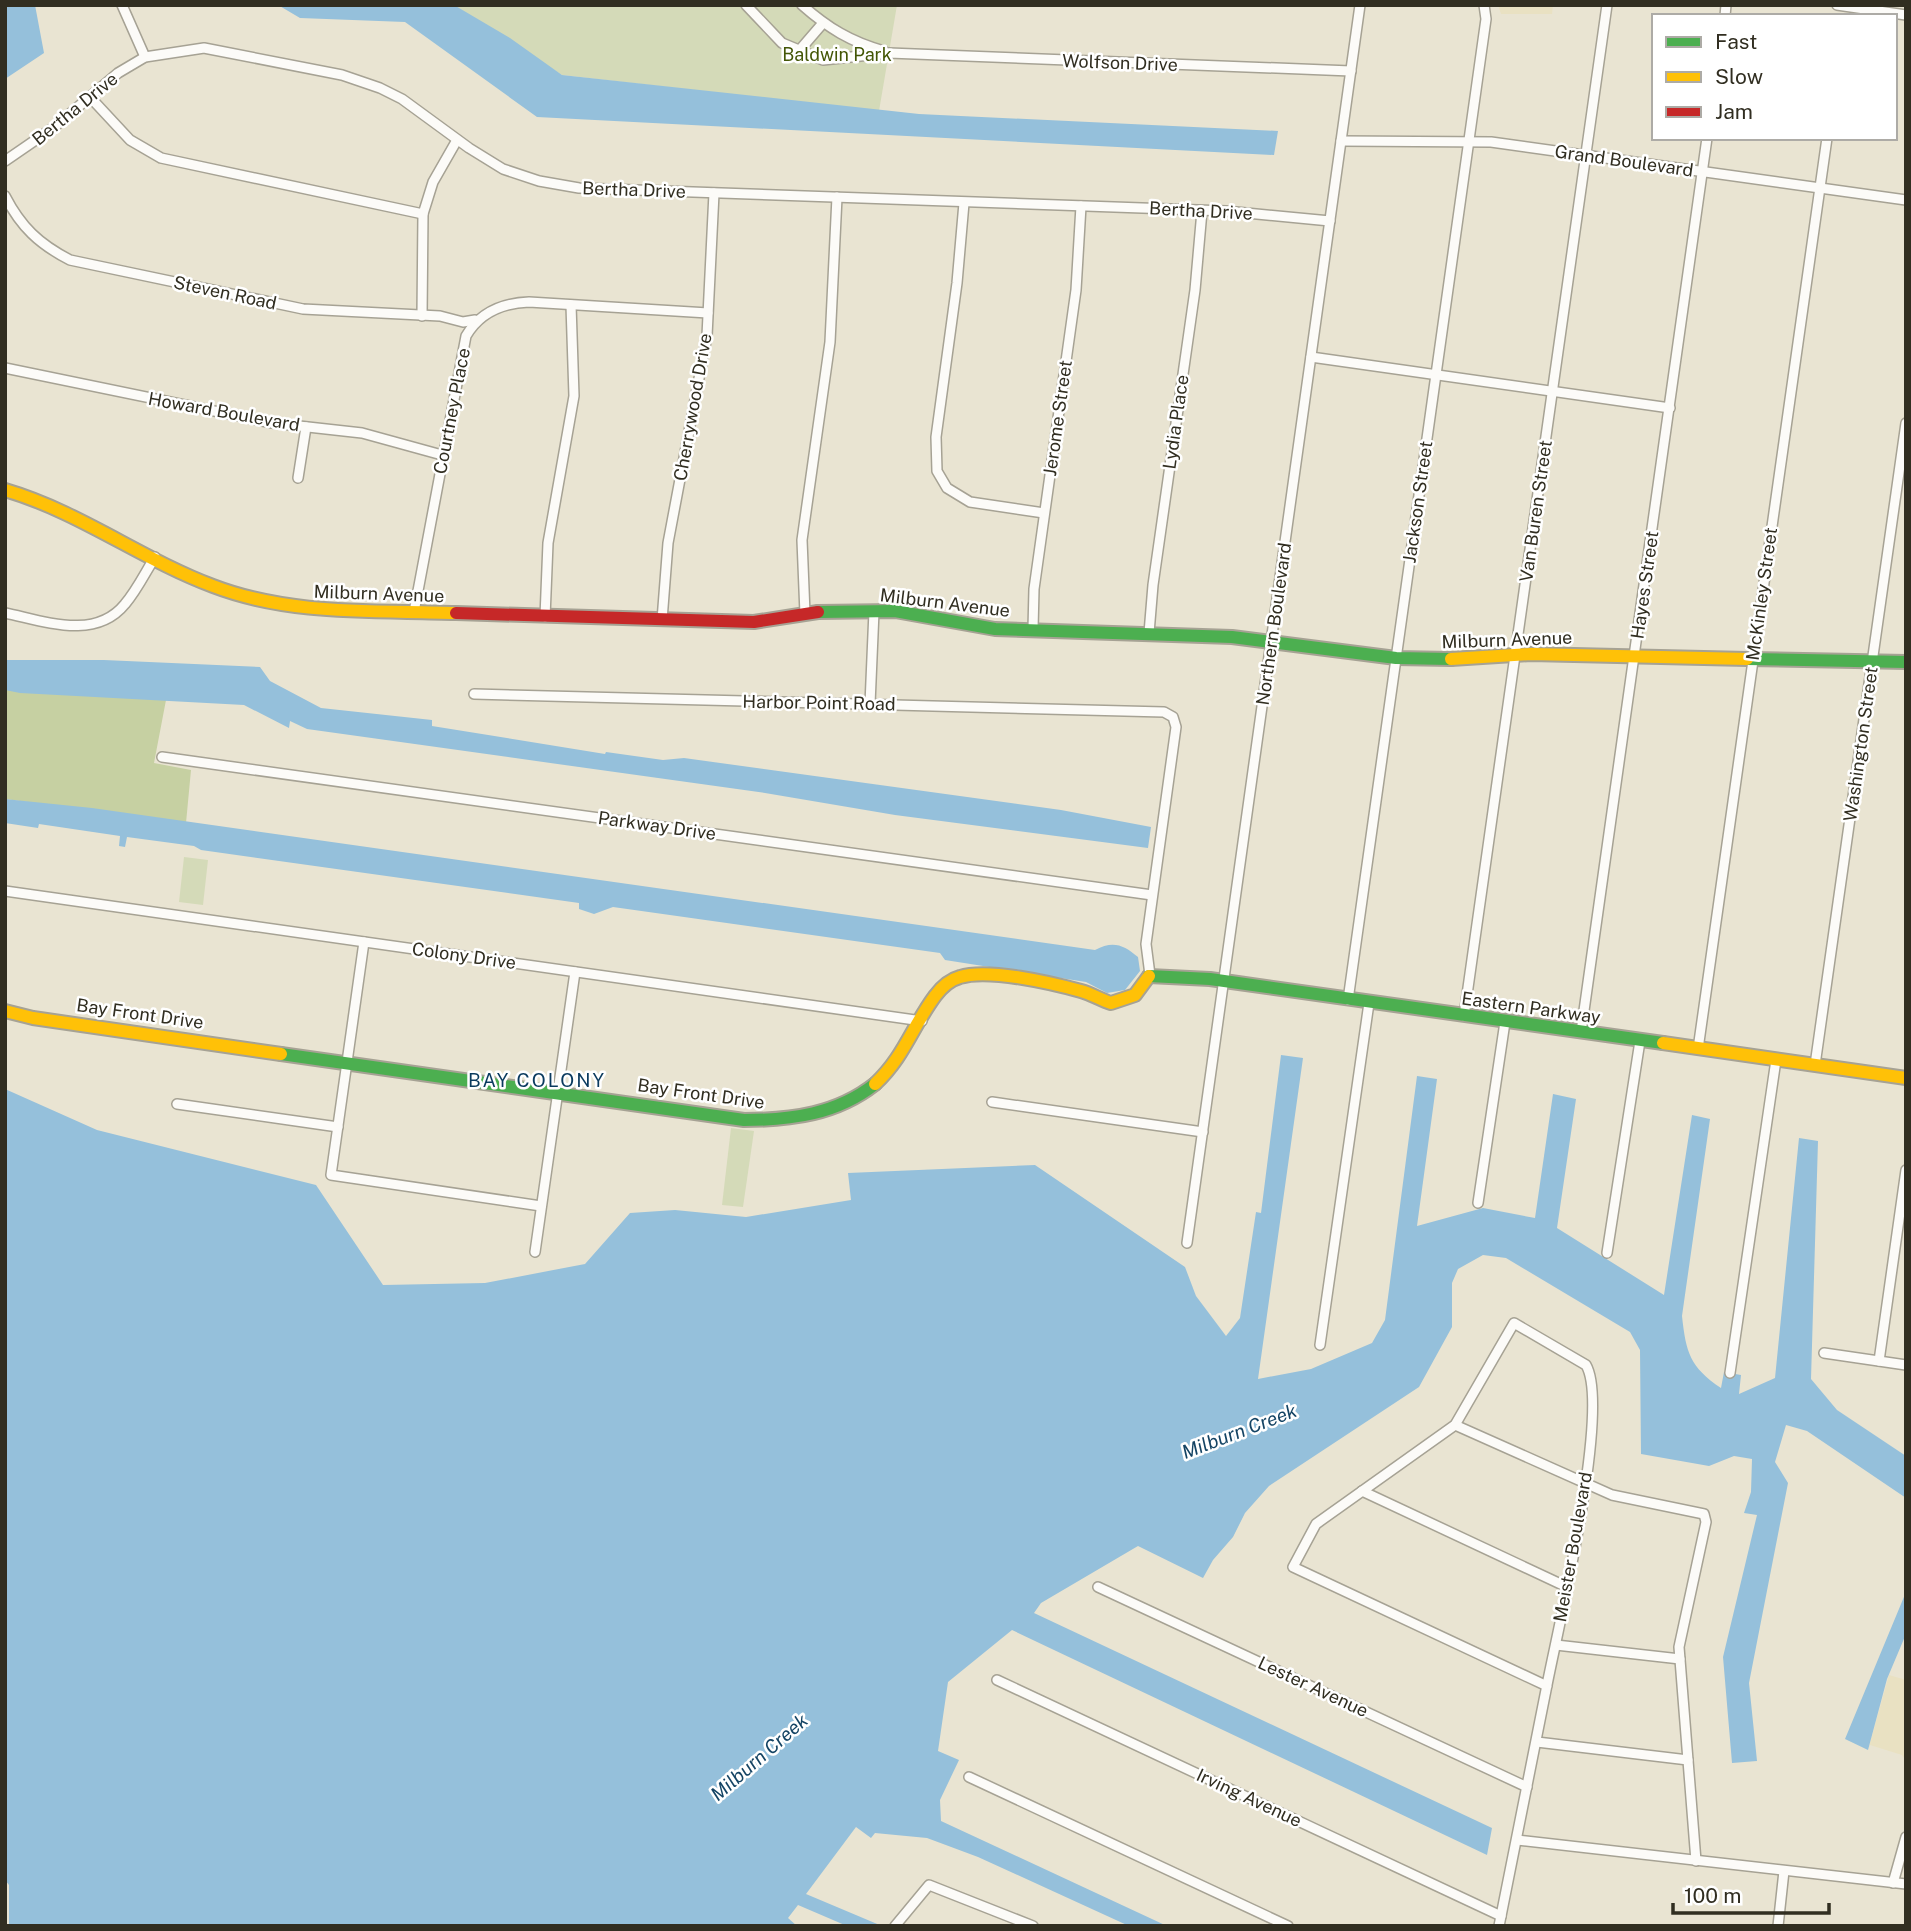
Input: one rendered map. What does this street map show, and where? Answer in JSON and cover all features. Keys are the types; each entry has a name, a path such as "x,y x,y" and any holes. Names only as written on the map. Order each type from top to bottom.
{"street":[{"path":"122,5 145,57"},
{"name":"Wolfson Drive","path":"746,5 767,30 797,51 823,60 889,53 1351,71"},
{"name":"Wolfson Drive","path":"802,5 823,23 858,44 889,53"},
{"name":"Northern Boulevard","path":"1187,1243 1360,5"},
{"name":"Jackson Street","path":"1348,1000 1486,19 1484,5"},
{"name":"Van Buren Street","path":"1464,1016 1607,5"},
{"path":"1837,5 1906,15"},
{"path":"797,51 823,23"},
{"name":"Bertha Drive","path":"5,161 53,128 118,74 145,57 204,48 342,75 402,99 457,140 503,169 539,181 579,188 1202,211 1286,215 1330,221"},
{"path":"90,97 130,140 161,158 423,214"},
{"path":"422,316 423,214 433,182 457,140"},
{"name":"Hayes Street","path":"1581,1032 1707,140"},
{"name":"McKinley Street","path":"1698,1049 1826,140"},
{"name":"Grand Boulevard","path":"1341,141 1468,142 1906,200"},
{"name":"Cherrywood Drive","path":"662,620 668,544 705,355 714,193"},
{"name":"Steven Road","path":"5,196 26,230 45,247 70,260 303,309 440,316 463,322 475,320"},
{"path":"805,614 802,540 830,342 837,197"},
{"path":"964,203 957,283 936,437 937,471 947,488 970,502 1044,513"},
{"name":"Jerome Street","path":"1033,629 1034,589 1076,290 1081,206"},
{"name":"Lydia Place","path":"1150,634 1153,584 1195,290 1202,211"},
{"path":"475,320 511,303 708,313"},
{"path":"545,617 548,543 575,396 571,305"},
{"name":"Courtney Place","path":"414,612 466,336 475,320"},
{"path":"1311,357 1670,408"},
{"name":"Howard Boulevard","path":"5,368 211,411 306,427 362,433 442,455"},
{"name":"Washington Street","path":"1815,1065 1906,423"},
{"path":"298,478 306,427"},
{"name":"Milburn Avenue","path":"5,490 36,498 77,514 199,580 270,603 324,610 754,622 844,610 919,613 995,629 1232,637 1431,660 1516,655 1906,662"},
{"path":"5,613 62,625 98,623 127,602 155,557"},
{"path":"870,704 874,611"},
{"name":"Harbor Point Road","path":"474,694 1164,712 1173,717 1176,727 1152,895"},
{"name":"Parkway Drive","path":"162,757 1152,895"},
{"name":"Colony Drive","path":"5,891 922,1021"},
{"path":"1150,975 1146,944 1152,895"},
{"path":"364,942 331,1175 541,1206"},
{"path":"535,1252 575,972"},
{"name":"Bay Front Drive","path":"5,1011 33,1018 558,1091 744,1120 776,1122 805,1119 834,1110 870,1089 904,1052 939,989 961,976 973,975 1080,990 1102,1002 1111,1003 1135,995 1150,975"},
{"name":"Eastern Parkway","path":"1150,975 1224,982 1906,1078"},
{"path":"1320,1345 1369,1003"},
{"path":"1478,1203 1505,1022"},
{"path":"1607,1253 1640,1041"},
{"path":"1730,1373 1776,1060"},
{"path":"992,1102 1203,1132"},
{"path":"177,1104 338,1127"},
{"path":"1879,1361 1906,1170"},
{"name":"Meister Boulevard","path":"1455,1425 1514,1323 1586,1366 1592,1376 1585,1484 1556,1645 1500,1921"},
{"path":"1824,1353 1906,1365"},
{"path":"1547,1686 1293,1567 1316,1524 1455,1425 1612,1495 1700,1511 1706,1522 1679,1647 1696,1861"},
{"path":"1362,1491 1567,1587"},
{"name":"Lester Avenue","path":"1098,1587 1527,1787"},
{"path":"1556,1645 1680,1659"},
{"name":"Irving Avenue","path":"996,1680 1500,1921"},
{"path":"1537,1742 1688,1760"},
{"path":"969,1777 1288,1926"},
{"path":"1893,1883 1906,1837"},
{"path":"1517,1840 1906,1884"},
{"path":"1778,1926 1784,1871"},
{"path":"895,1926 929,1885 1033,1926"}],"shaded area":[{"path":"1498,5 1553,5 1552,14 1501,14"},
{"path":"1889,1675 1906,1680 1906,1761 1902,1755 1870,1745 1868,1750"}],"green space":[{"name":"Baldwin Park","path":"454,5 897,5 879,111 562,75"},
{"path":"5,690 166,700 154,763 191,770 186,823 5,799"},
{"path":"184,857 208,860 203,905 179,902"},
{"path":"731,1128 754,1131 743,1207 722,1205"}],"water":[{"path":"5,5 35,5 44,53 5,79"},
{"path":"278,5 454,5 510,38 562,75 919,114 1278,131 1274,155 537,117 405,22 300,18"},
{"path":"5,660 104,660 260,667 270,681 321,708 432,720 432,726 605,754 663,760 684,758 1061,810 1151,827 1148,848 895,815 765,793 307,729 290,721 289,728 244,705 20,693 5,690"},
{"path":"5,799 92,808 1095,950 1107,945 1118,945 1138,957 1140,971 1125,990 1107,993 1086,982 945,960 940,953 613,907 594,914 579,909 579,903 201,850 194,846 127,837 125,847 119,846 120,836 39,824 38,828 5,823"},
{"name":"Milburn Creek","path":"1281,1055 1303,1058 1258,1379 1311,1369 1372,1343 1385,1320 1417,1076 1437,1079 1417,1226 1483,1208 1535,1218 1553,1094 1576,1099 1557,1228 1664,1295 1692,1115 1710,1119 1682,1316 1685,1340 1696,1366 1721,1388 1724,1372 1741,1375 1739,1394 1775,1378 1799,1138 1818,1141 1811,1379 1837,1410 1906,1456 1906,1498 1807,1431 1786,1425 1775,1462 1788,1483 1749,1683 1757,1761 1732,1763 1723,1657 1757,1515 1744,1513 1751,1492 1752,1459 1734,1456 1709,1466 1641,1454 1640,1350 1630,1332 1506,1258 1483,1255 1458,1269 1452,1283 1452,1327 1419,1387 1269,1486 1245,1513 1233,1537 1213,1560 1203,1578 1138,1546 1041,1603 1034,1613 1492,1828 1487,1855 1012,1630 948,1682 938,1751 959,1760 940,1800 941,1821 1167,1926 1129,1926 978,1857 927,1838 875,1833 871,1838 856,1827 806,1894 882,1926 847,1926 798,1905 788,1918 797,1926 9,1926 9,1885 5,1880 5,1089 97,1130 316,1185 383,1285 485,1283 585,1264 630,1213 675,1210 746,1217 851,1200 848,1173 1035,1165 1185,1267 1196,1296 1226,1336 1240,1318 1256,1212 1261,1213"},
{"path":"1906,1592 1906,1634 1887,1679 1868,1750 1845,1739"}],"traffic: fast":[{"path":"818,612 895,611 995,629 1232,637 1396,658 1451,659"},
{"path":"1747,659 1906,662"},
{"path":"1149,976 1210,979 1663,1043"},
{"path":"281,1054 744,1120 797,1117 830,1109 875,1084"}],"traffic: slow":[{"path":"5,490 59,510 186,575 243,596 333,610 456,613"},
{"path":"1451,659 1531,654 1747,659"},
{"path":"875,1084 901,1052 935,996 956,978 1003,975 1054,984 1111,1003 1135,995 1149,976"},
{"path":"5,1011 33,1018 281,1054"},
{"path":"1663,1043 1906,1078"}],"traffic: jam":[{"path":"456,613 754,622 818,612"}],"district":[{"name":"BAY COLONY","path":"537,1080"}]}
